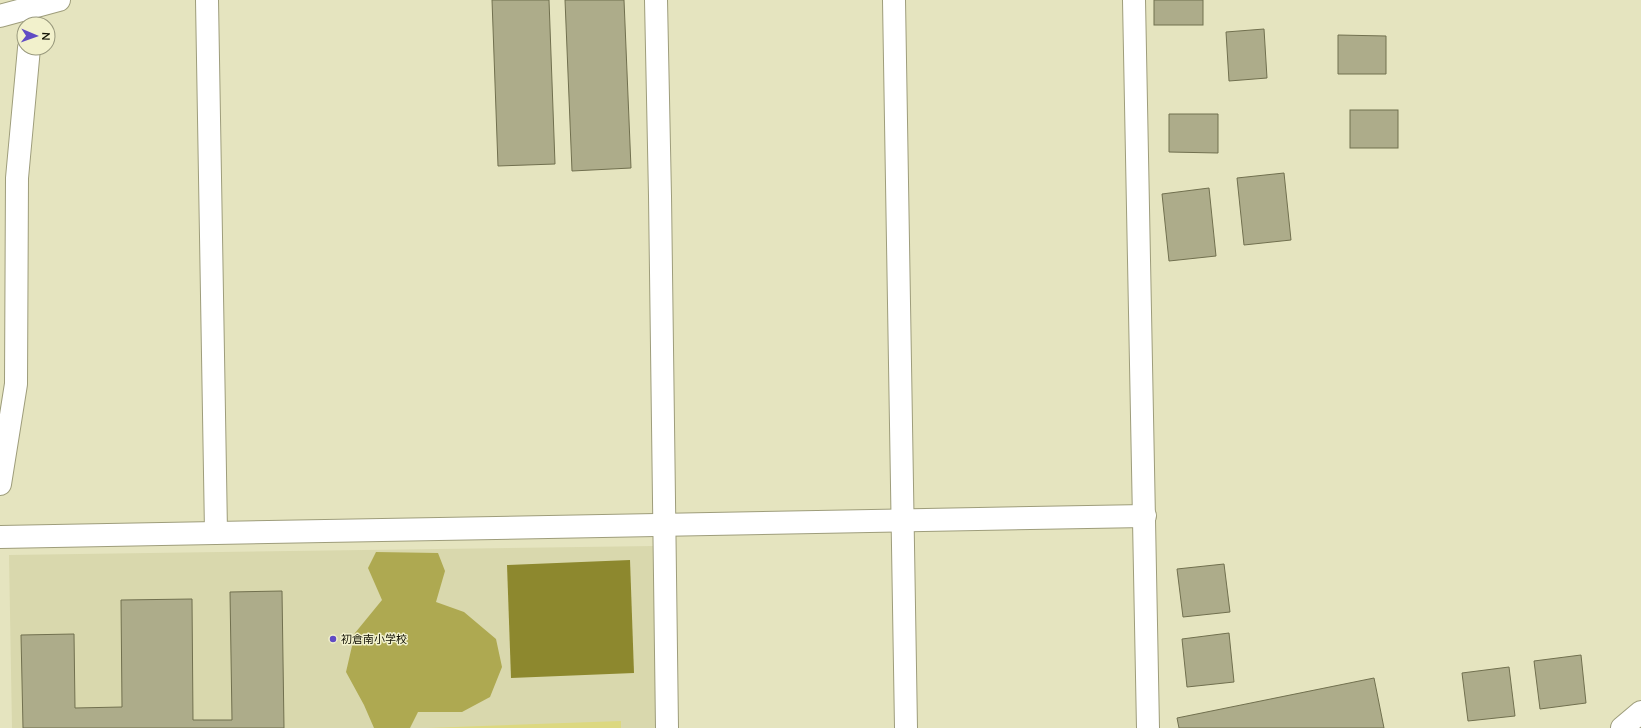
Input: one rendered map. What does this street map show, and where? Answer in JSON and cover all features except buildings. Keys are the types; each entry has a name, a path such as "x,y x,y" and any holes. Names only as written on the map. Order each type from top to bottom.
{"street":[{"path":"32,16 59,0"},
{"path":"207,0 216,532"},
{"path":"656,0 667,728"},
{"path":"894,0 906,728"},
{"path":"1134,0 1148,728"},
{"path":"0,16 16,16"},
{"path":"0,484 16,384 17,178 28,56"},
{"path":"0,537 1144,516"},
{"path":"1622,728 1641,712"}],"shaded area":[{"name":"初倉南小学校","path":"654,546 657,728 12,728 9,555"},
{"path":"376,552 438,553 445,571 436,602 464,612 496,639 502,667 490,697 462,712 418,712 410,728 374,728 364,705 346,672 355,633 382,600 368,568"},
{"path":"630,560 634,673 511,678 507,565"},
{"path":"621,721 621,728 427,728"}],"place":[{"name":"初倉南小学校","path":"333,639"}]}
